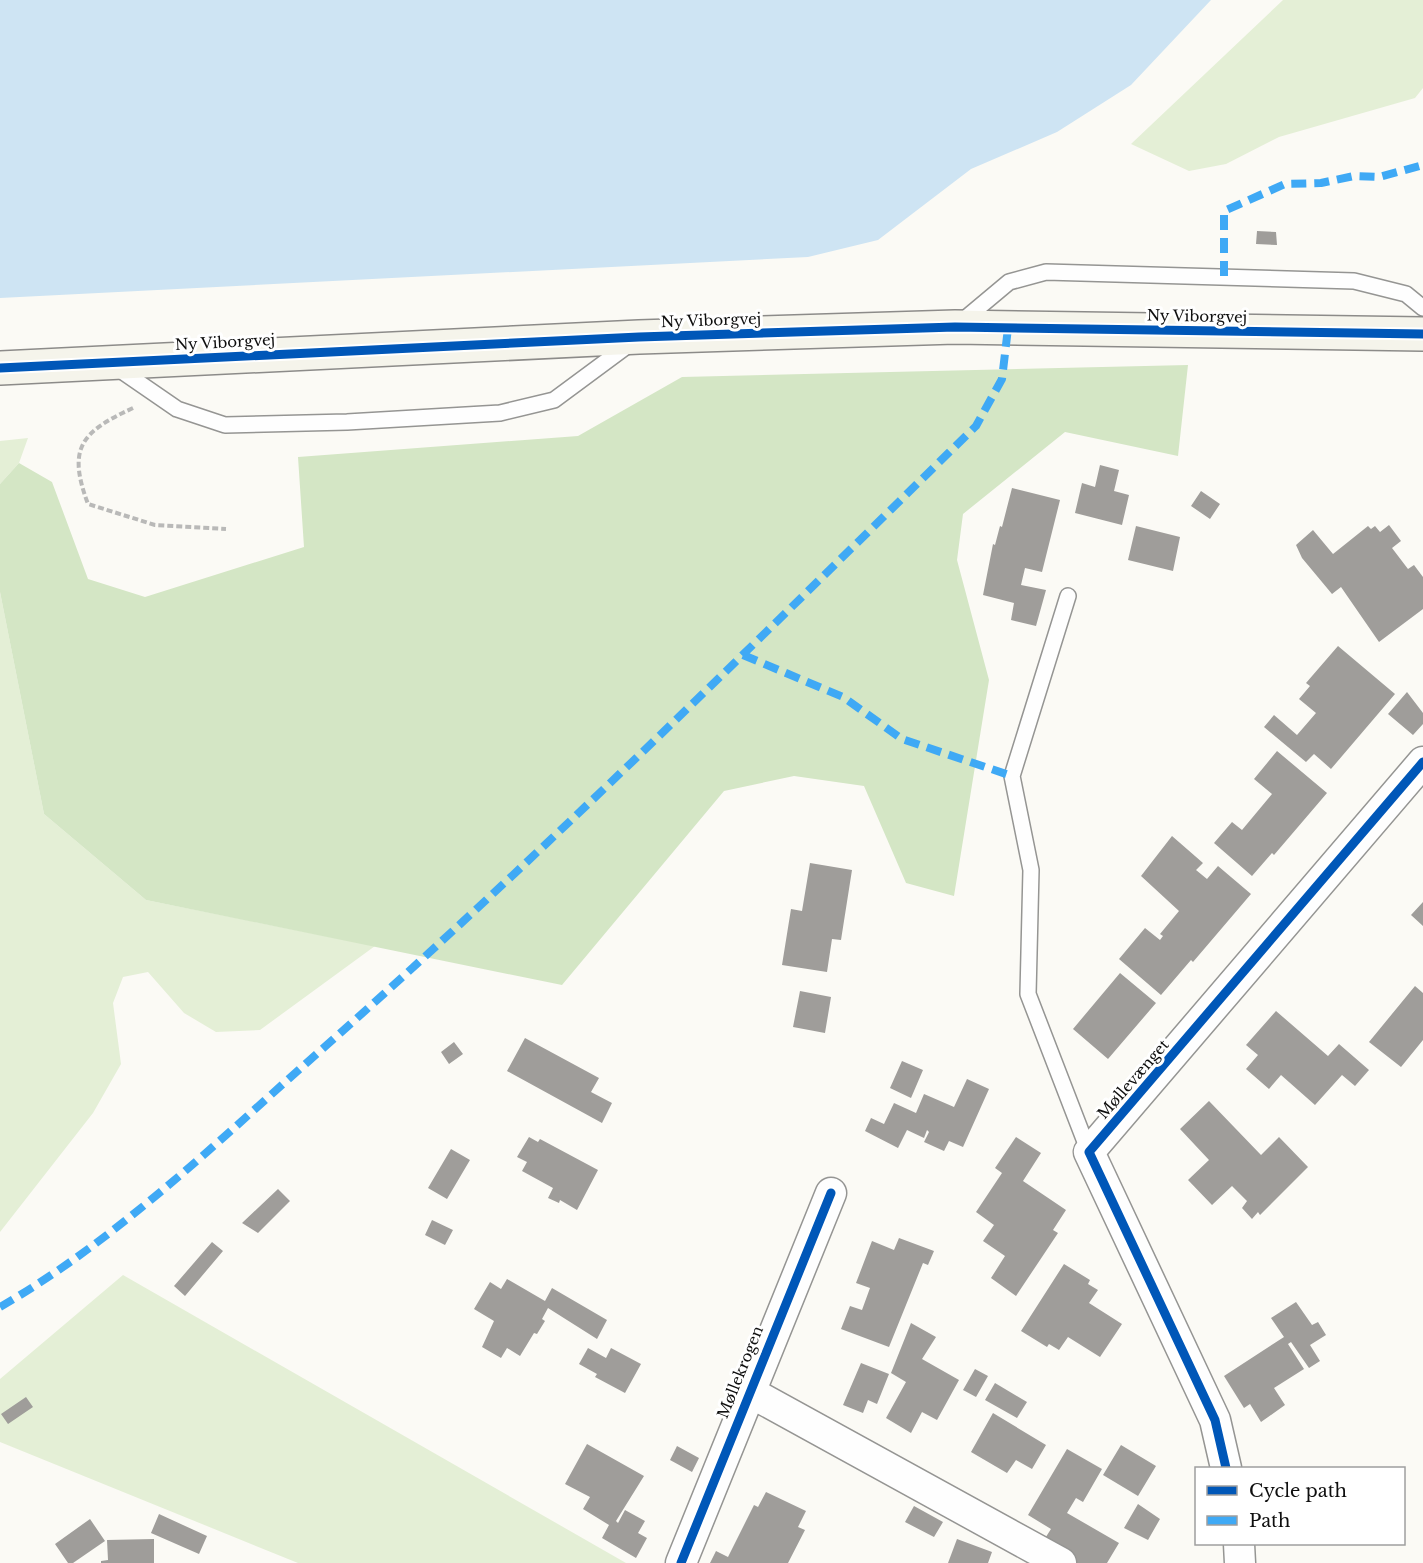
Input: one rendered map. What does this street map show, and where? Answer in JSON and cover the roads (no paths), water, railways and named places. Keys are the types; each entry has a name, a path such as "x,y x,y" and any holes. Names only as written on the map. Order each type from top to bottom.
{"street":[{"name":"Ny Viborgvej","path":"0,368 639,337 955,327 1423,334"},
{"name":"Møllevænget","path":"1226,1467 1215,1420 1089,1152 1423,762"},
{"name":"Møllekrogen","path":"681,1563 748,1391 831,1193"},
{"path":"748,1391 1060,1563"},
{"path":"1239,1545 1240,1563"}],"lane":[{"path":"955,327 1010,282 1046,272 1354,280 1406,294 1423,308"},
{"path":"111,363 177,410 225,425 347,422 500,413 554,400 639,337"},
{"name":"Møllevænget","path":"1068,596 1012,776 1031,870 1028,994 1089,1152"}],"water":[{"path":"0,0 1211,0 1131,85 1057,132 971,169 878,240 808,257 0,298"}]}
